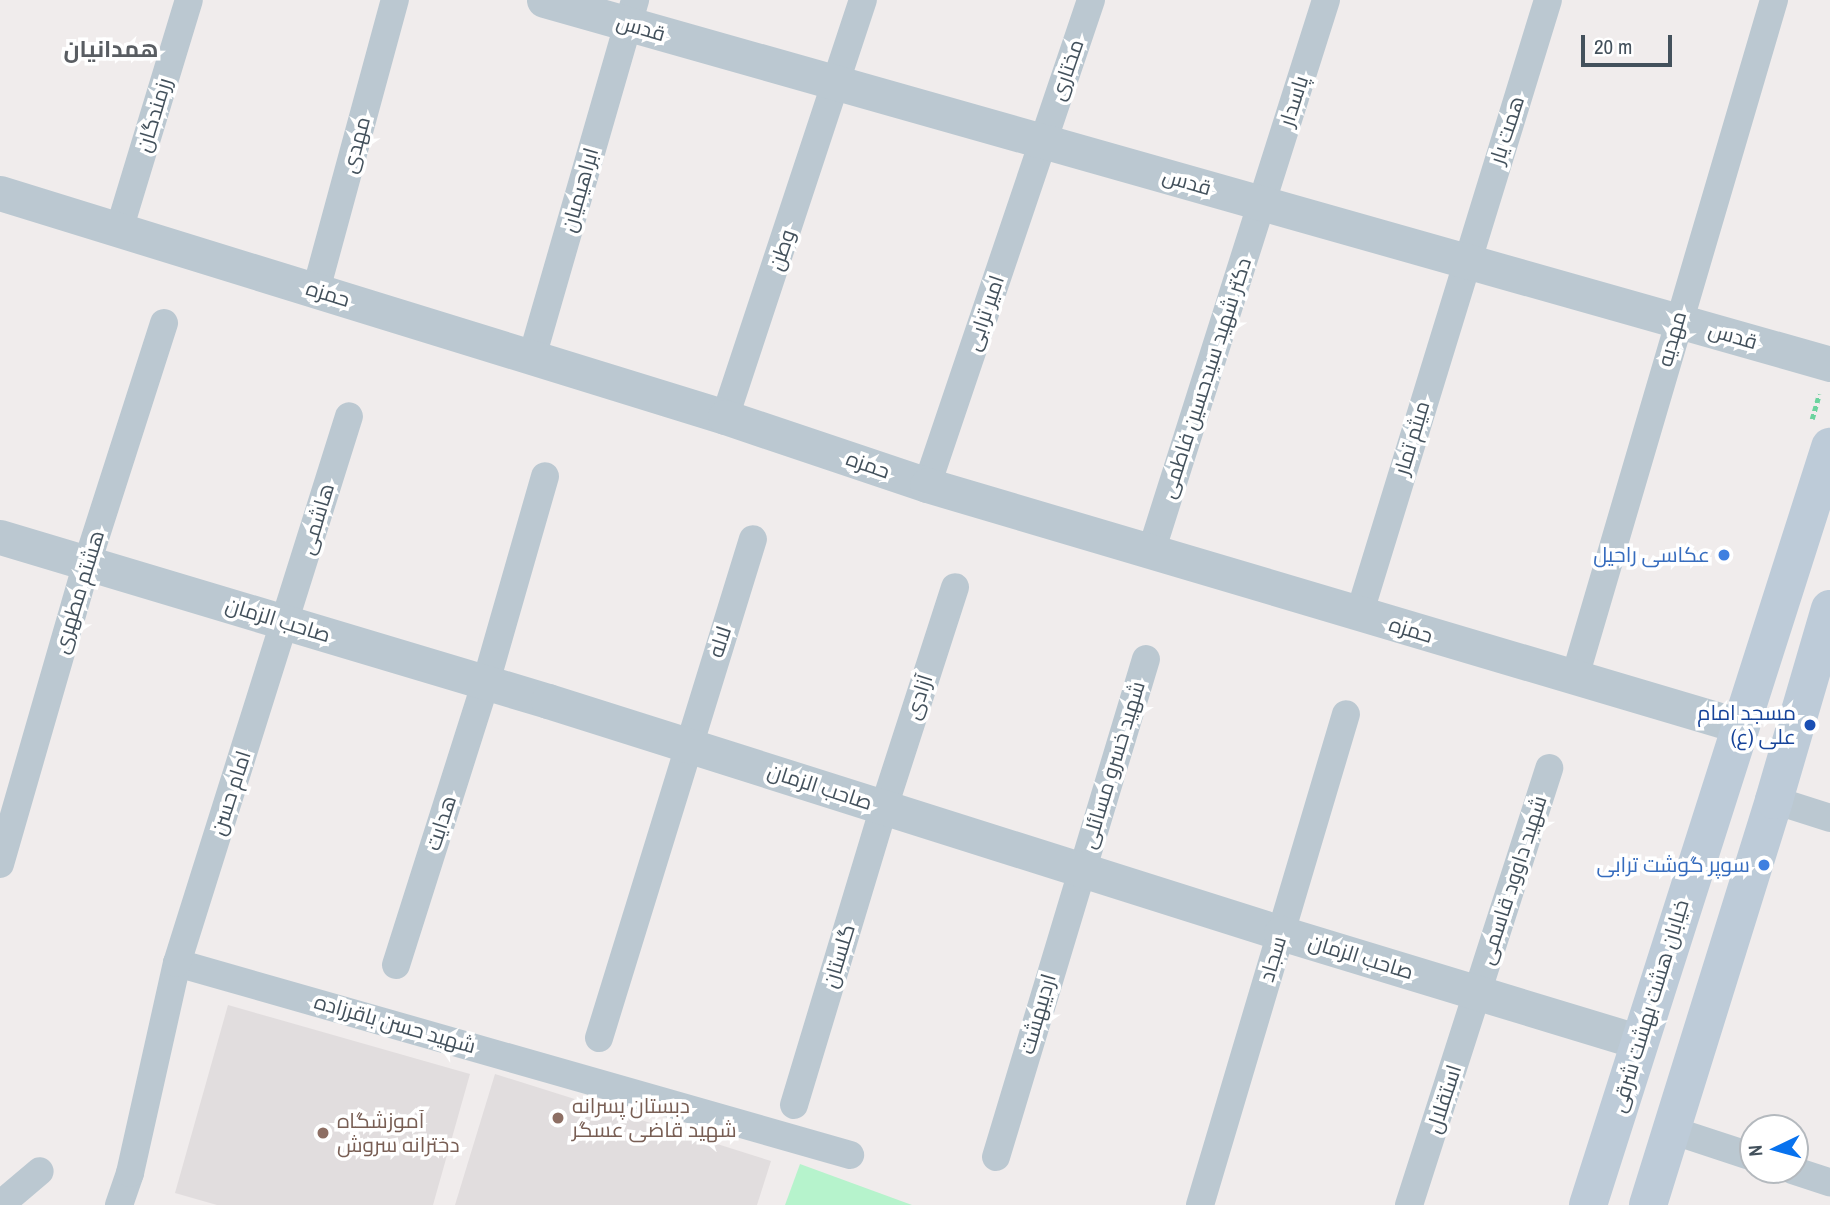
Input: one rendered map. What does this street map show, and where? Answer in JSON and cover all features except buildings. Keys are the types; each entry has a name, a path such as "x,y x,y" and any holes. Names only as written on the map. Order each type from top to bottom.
{"main road":[{"name":"خیابان هشت بهشت شرقی","path":"1588,1205 1830,447"},
{"path":"1648,1205 1774,800 1830,609"},
{"path":"1670,943 1722,963"}],"street":[{"name":"رزمندگان","path":"119,230 189,0"},
{"name":"مهدی","path":"316,290 395,0"},
{"name":"قدس","path":"544,0 631,12 838,83 1830,364"},
{"name":"وطن","path":"725,417 838,83 863,0"},
{"name":"مختاری","path":"1043,141 1091,0"},
{"name":"پاسدار","path":"1261,203 1326,0"},
{"name":"همت یار","path":"1465,260 1548,0"},
{"name":"مهدیه","path":"1574,680 1774,0"},
{"name":"ابراهیمیان","path":"532,357 631,12"},
{"name":"امیر ترابی","path":"927,485 1043,141"},
{"name":"حمزه","path":"0,193 725,417 927,485 1574,680 1740,726"},
{"name":"دکتر شهید سیدحسین فاطمی","path":"1151,552 1261,203"},
{"name":"میثم تمار","path":"1359,615 1465,260"},
{"name":"هشتم مطهری","path":"0,864 87,563 164,323"},
{"name":"هاشمی","path":"286,622 349,416"},
{"path":"486,682 545,476"},
{"name":"صاحب الزمان","path":"0,537 486,682 1281,933 1639,1042"},
{"name":"لاله","path":"599,1038 753,539"},
{"name":"آزادی","path":"884,807 955,587"},
{"name":"امام حسن","path":"177,963 286,622"},
{"name":"شهید خسرو مسائلی","path":"1081,870 1146,659"},
{"name":"هدایت","path":"396,965 486,682"},
{"name":"سجاد","path":"1200,1205 1346,714"},
{"name":"شهید داوود قاسمی","path":"1478,993 1549,768"},
{"path":"1774,800 1830,818"},
{"name":"گلستان","path":"794,1105 884,807"},
{"name":"اردیبهشت","path":"996,1157 1081,870"},
{"path":"119,1205 130,1173 177,963"},
{"name":"شهید حسن باقرزاده","path":"177,963 850,1155"},
{"name":"استقلال","path":"1409,1205 1478,993"},
{"path":"1671,1130 1739,1152"},
{"path":"0,1205 40,1171"},
{"path":"1809,1175 1830,1182"}],"shaded area":[{"name":"آموزشگاه دخترانه سروش","path":"228,1005 470,1074 433,1205 217,1205 175,1193"},
{"name":"دبستان پسرانه شهید قاضی عسگر","path":"495,1074 771,1161 757,1205 455,1205"}],"green space":[{"path":"800,1164 912,1205 785,1205"}],"place":[{"name":"عکاسی راحیل","path":"1724,555"},
{"name":"مسجد امام علی (ع)","path":"1810,725"},
{"name":"سوپر گوشت ترابی","path":"1764,865"},
{"name":"دبستان پسرانه شهید قاضی عسگر","path":"558,1118"},
{"name":"آموزشگاه دخترانه سروش","path":"323,1133"}],"district":[{"name":"همدانیان","path":"111,49"}]}
